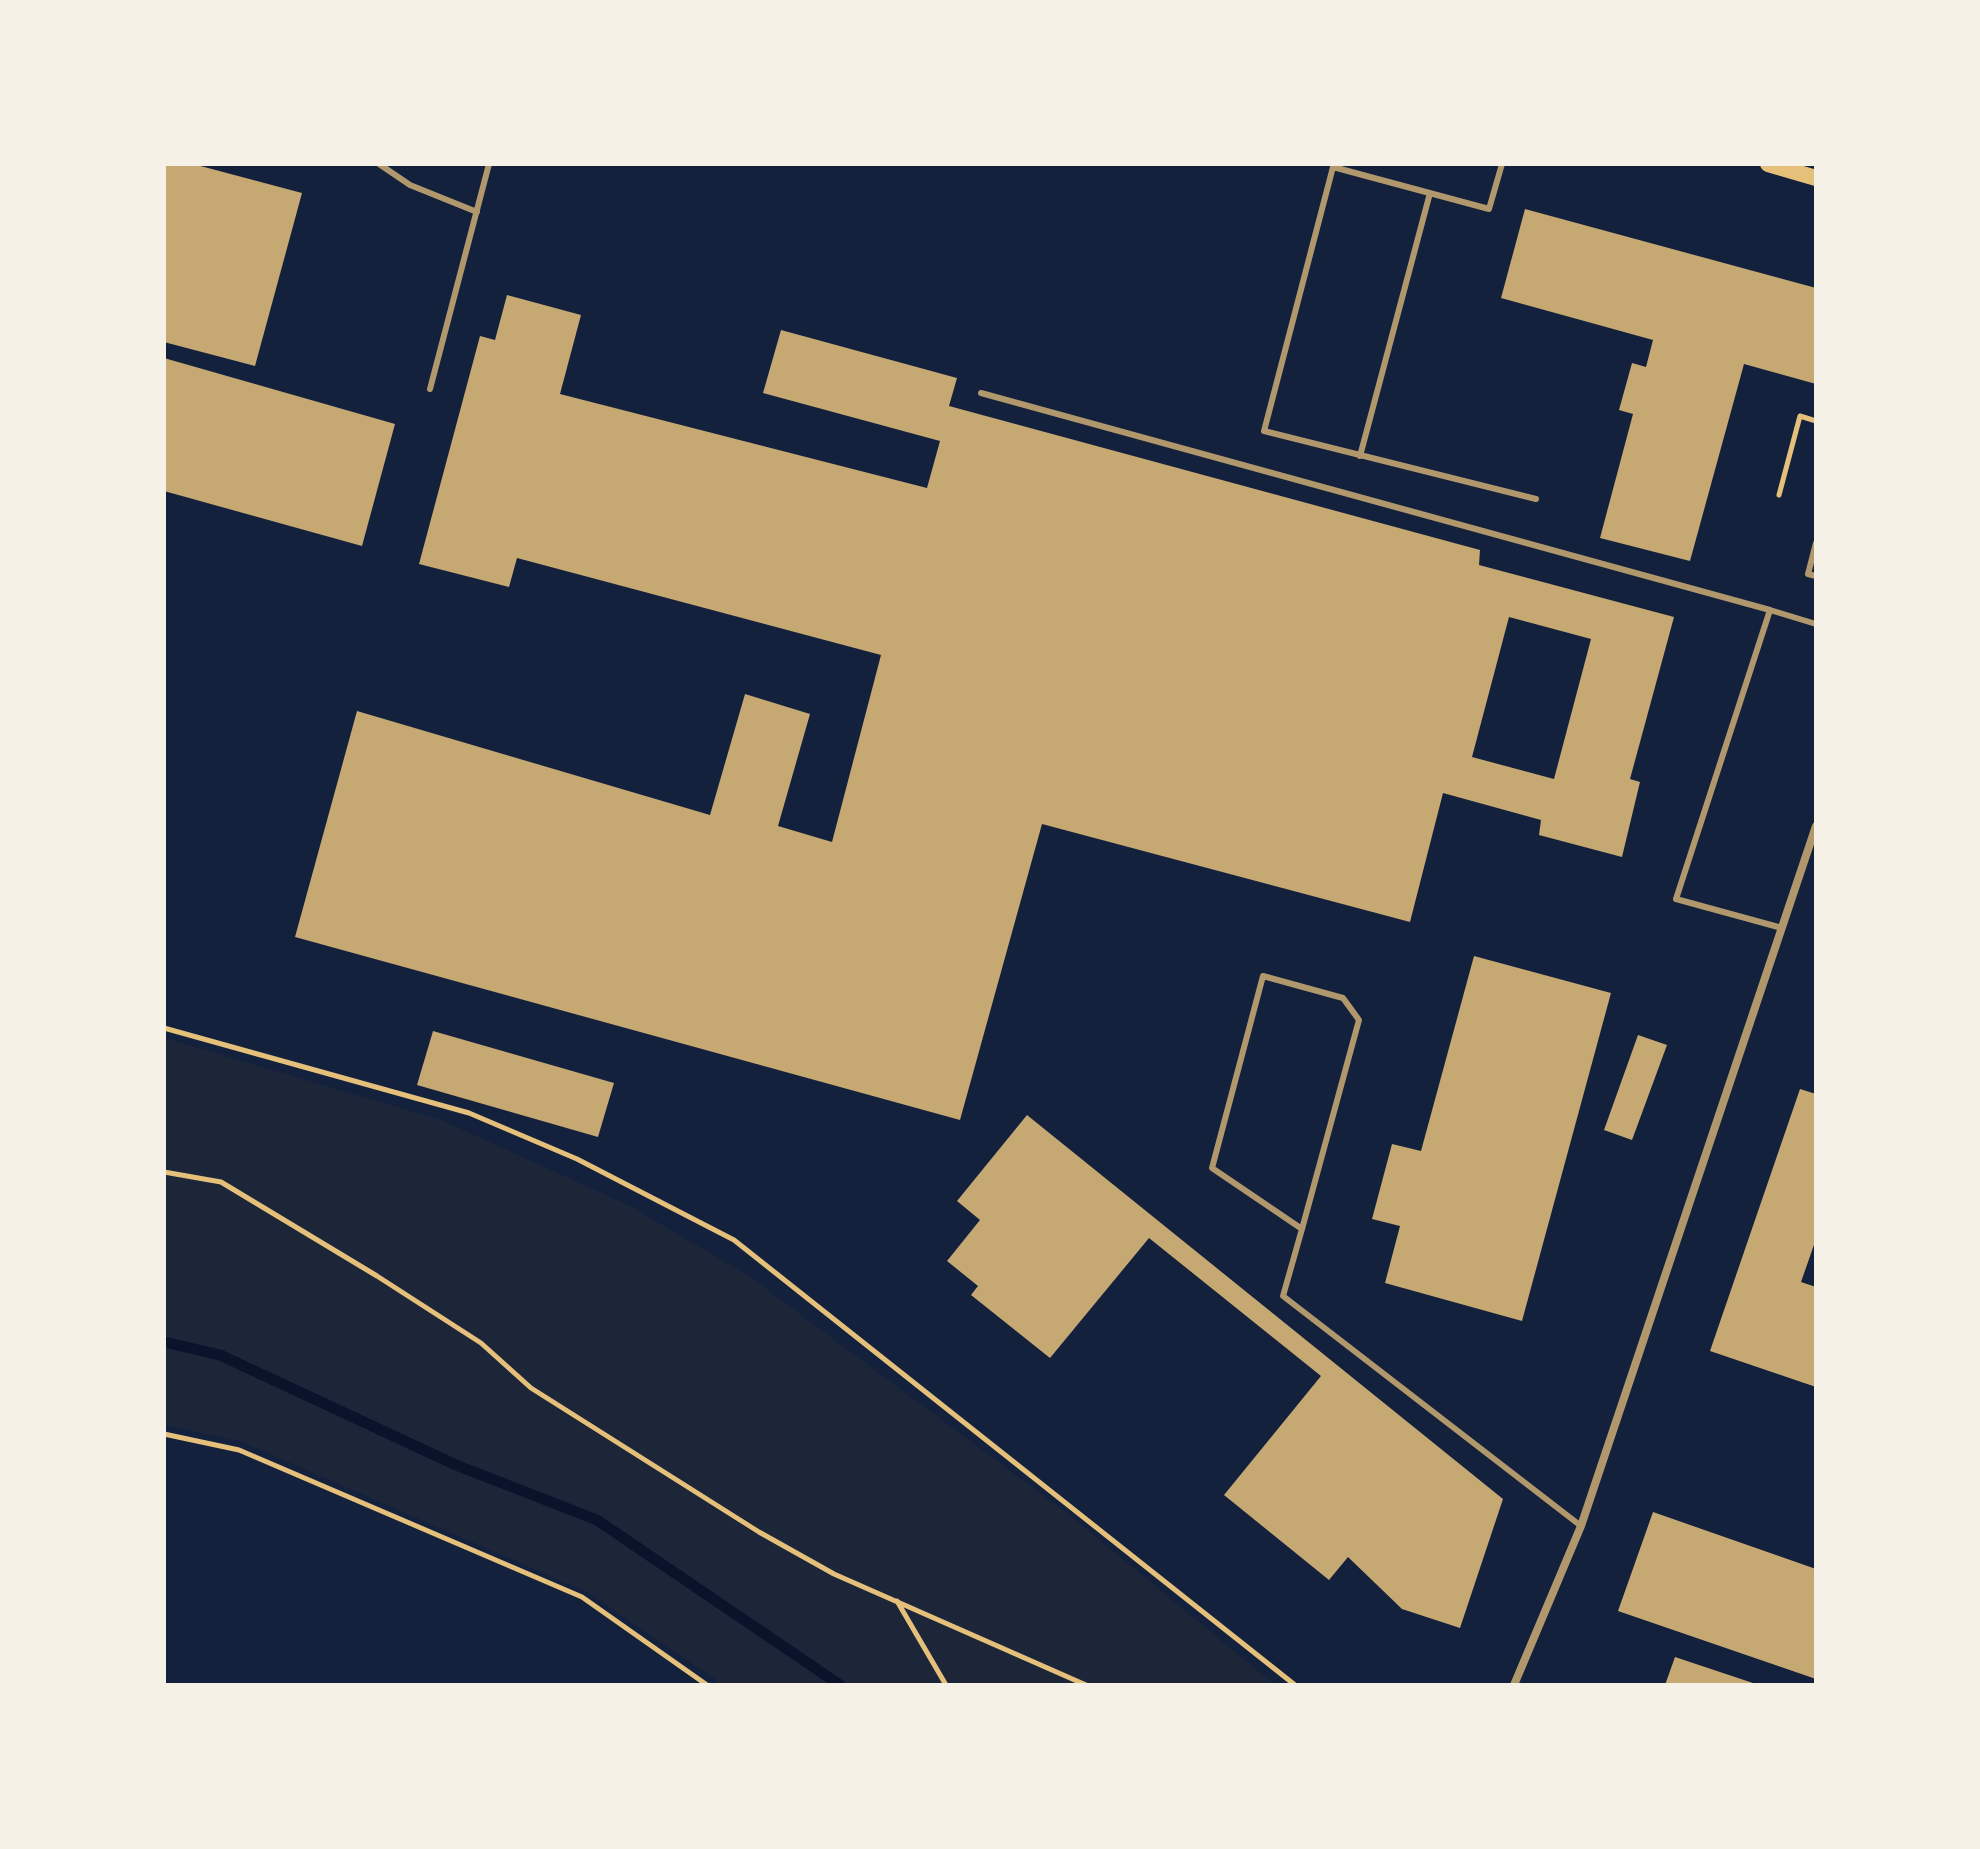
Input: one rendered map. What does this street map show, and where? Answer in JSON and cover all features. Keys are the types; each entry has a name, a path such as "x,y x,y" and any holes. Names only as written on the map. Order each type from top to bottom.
{"main road":[{"path":"1768,164 1816,178"}],"street":[{"path":"1514,1685 1581,1526 1816,826"}],"lane":[{"path":"379,164 410,185 477,212"},
{"path":"430,389 489,164"},
{"path":"1502,164 1489,209 1333,167 1264,431 1536,499"},
{"path":"1360,456 1430,193"},
{"path":"981,393 1816,624"},
{"path":"1816,543 1808,574 1816,576"},
{"path":"1770,610 1676,899 1782,928"},
{"path":"1302,1229 1212,1168 1263,976 1343,998 1359,1020 1302,1229 1283,1296 1581,1526"}],"path":[{"path":"1779,495 1800,416 1816,421"},
{"path":"164,1028 469,1113 577,1159 734,1240 1295,1685"},
{"path":"164,1172 221,1182 481,1343 531,1388 759,1532 834,1574 1086,1685"},
{"path":"164,1434 239,1450 582,1597 707,1685"},
{"path":"896,1600 946,1685"}],"shaded area":[{"path":"164,1038 441,1120 630,1206 749,1276 1068,1514 1275,1685 723,1685 589,1593 240,1441 164,1425"}],"building":[{"path":"164,164 193,164 302,193 255,366 164,342"},
{"path":"1525,209 1816,288 1816,384 1744,364 1690,561 1600,538 1633,414 1619,410 1632,363 1646,367 1653,340 1501,298"},
{"path":"507,295 581,315 560,394 927,488 940,441 763,393 781,330 957,378 949,406 1480,550 1479,565 1674,617 1630,779 1640,782 1622,857 1539,835 1541,820 1443,793 1410,922 1042,824 960,1120 295,937 357,711 710,815 745,694 810,714 778,826 832,842 881,655 517,558 509,587 419,564 480,336 495,340","holes":["1509,617 1591,639 1554,779 1472,757"]},
{"path":"164,358 395,424 362,546 164,491"},
{"path":"1474,956 1611,993 1522,1321 1385,1283 1400,1226 1372,1219 1392,1144 1421,1151"},
{"path":"433,1031 614,1083 598,1137 417,1085"},
{"path":"1638,1035 1667,1045 1632,1140 1604,1130"},
{"path":"1800,1089 1816,1094 1816,1239 1801,1282 1816,1287 1816,1387 1710,1351"},
{"path":"1027,1115 1503,1499 1460,1628 1402,1609 1348,1557 1329,1580 1224,1495 1321,1376 1149,1238 1050,1358 971,1295 978,1286 947,1261 980,1220 957,1201"},
{"path":"1653,1512 1816,1569 1816,1679 1618,1611"},
{"path":"1675,1657 1756,1684 1756,1685 1665,1685"}],"waterway":[{"path":"164,1342 220,1355 456,1465 597,1520 840,1685"}]}
